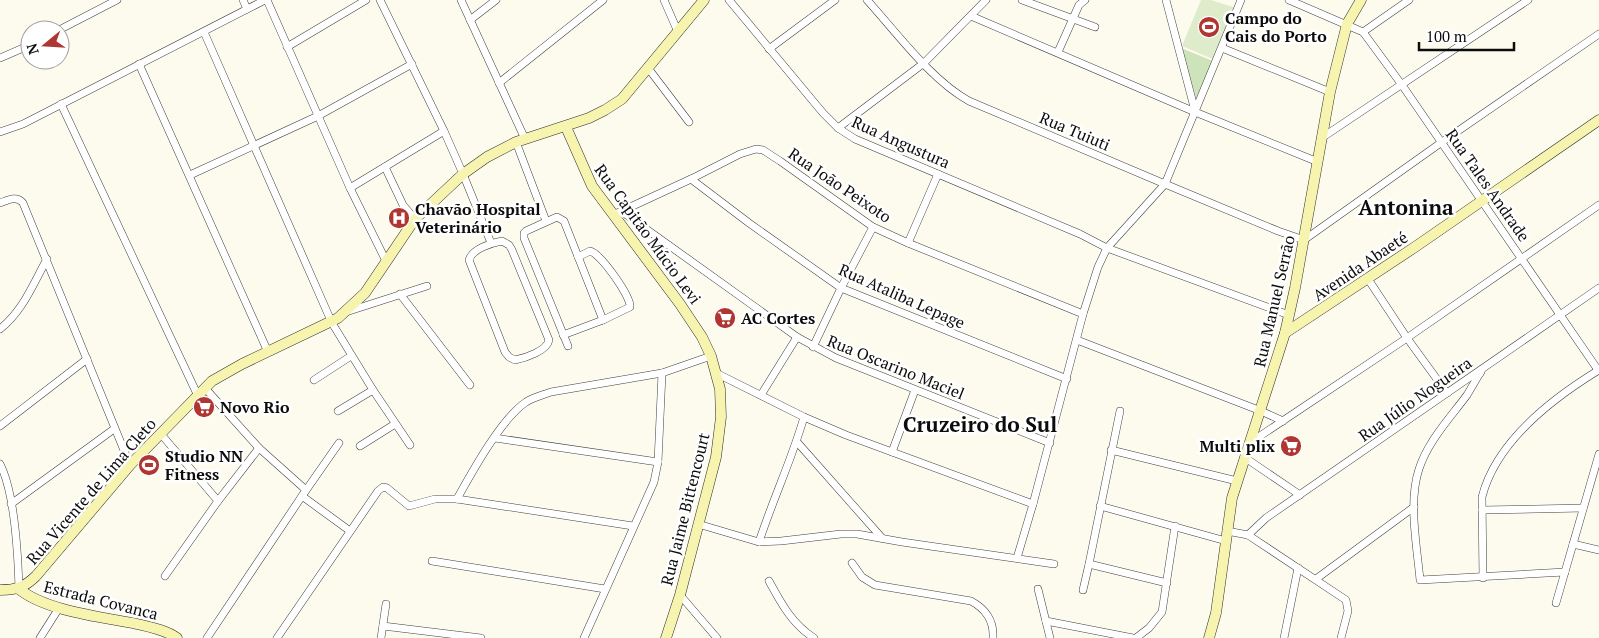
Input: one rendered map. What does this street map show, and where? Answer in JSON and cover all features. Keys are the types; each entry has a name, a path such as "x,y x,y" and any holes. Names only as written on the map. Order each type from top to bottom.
{"street":[{"path":"70,24 117,0"},
{"path":"243,0 247,9"},
{"path":"0,132 23,124 266,0 350,188 386,262"},
{"path":"287,47 366,0"},
{"path":"380,0 444,131 491,244"},
{"path":"461,0 499,83 546,221"},
{"path":"470,20 496,0"},
{"path":"499,83 603,0"},
{"path":"664,0 678,32"},
{"name":"Rua Vicente de Lima Cleto","path":"19,589 27,585 54,556 130,465 201,392 223,374 332,322 345,313 364,293 415,219 463,174 487,157 520,141 566,127 605,110 622,99 704,0"},
{"name":"Rua Angustura","path":"729,0 823,113 838,128 855,139 1080,234 1108,248 1289,315"},
{"path":"769,50 835,0"},
{"name":"Rua Tuiuti","path":"867,0 947,87 969,101 1278,231 1304,240"},
{"path":"838,128 924,63 986,0"},
{"path":"1022,0 1095,27"},
{"path":"1058,52 1079,5 1085,0"},
{"path":"1166,0 1195,112"},
{"path":"1017,558 1034,504 1083,314 1098,267 1108,248 1165,184 1241,0"},
{"name":"Rua Tales Andrade","path":"1289,0 1363,32 1442,142 1481,202 1522,258 1598,370"},
{"path":"1308,9 1309,0"},
{"name":"Rua Manuel Serrão","path":"1209,638 1216,613 1230,507 1236,481 1261,411 1285,333 1304,240 1330,92 1347,24 1360,0"},
{"path":"1363,32 1409,0"},
{"path":"1323,137 1528,0"},
{"path":"972,16 1195,112 1318,162"},
{"path":"204,32 332,322 351,356 410,445"},
{"path":"1304,240 1599,34"},
{"path":"1222,48 1330,92"},
{"path":"0,58 20,49"},
{"path":"139,64 268,352"},
{"path":"190,175 318,116 412,64"},
{"path":"648,68 690,122"},
{"path":"61,104 201,392 304,493 350,531"},
{"name":"Avenida Abaeté","path":"1285,333 1368,279 1599,120"},
{"name":"Rua Capitão Múcio Levi","path":"566,127 585,174 617,213 684,309 702,336 711,356"},
{"path":"350,188 444,131"},
{"name":"Rua João Peixoto","path":"617,213 749,150 763,150 873,227 1083,314"},
{"path":"385,167 403,205 415,219"},
{"path":"908,243 938,174"},
{"name":"Rua Ataliba Lepage","path":"691,179 841,288 1066,379"},
{"path":"0,203 10,199 20,200 47,259 130,465"},
{"path":"1248,444 1407,338 1599,205"},
{"name":"Rua Oscarino Maciel","path":"617,213 813,348 1050,443"},
{"path":"568,346 524,238 526,231 556,217 564,221 603,320"},
{"path":"813,348 841,288 873,227"},
{"path":"502,241 509,245 549,340 548,344 542,349 518,360 512,359 505,352 469,260 472,254 491,244 502,241"},
{"path":"563,335 603,320 630,307 630,301 620,284 595,252 590,251 578,257"},
{"path":"0,329 20,309 47,259"},
{"path":"1368,279 1407,338 1447,393"},
{"path":"345,313 427,286"},
{"name":"Rua Júlio Nogueira","path":"1248,535 1266,518 1599,288"},
{"path":"400,294 470,385"},
{"path":"761,394 797,337"},
{"path":"1077,340 1283,421"},
{"path":"314,380 351,356"},
{"path":"457,499 495,438 515,411 538,396 551,392 662,373 711,356"},
{"name":"Rua Jaime Bittencourt","path":"666,638 680,595 720,436 721,405 711,356"},
{"path":"0,426 87,359"},
{"path":"1484,367 1431,443 1416,477 1414,507 1420,580 1565,572"},
{"path":"1483,578 1482,497 1492,472 1516,437 1542,410 1598,370"},
{"path":"584,638 654,482 658,462 662,373"},
{"path":"716,373 804,417 846,435 1034,504"},
{"path":"338,411 373,390"},
{"path":"892,452 915,390"},
{"path":"1083,590 1120,411"},
{"path":"759,542 797,442 804,417"},
{"path":"360,446 395,424"},
{"path":"11,504 114,429"},
{"path":"160,433 218,501"},
{"path":"495,438 658,462"},
{"path":"797,442 882,538"},
{"path":"208,638 339,443"},
{"path":"165,576 218,501 259,448"},
{"path":"1111,450 1236,481"},
{"path":"1556,603 1599,454"},
{"path":"1244,457 1300,495"},
{"path":"0,464 6,479 11,504 18,558 19,589 0,590"},
{"path":"277,638 380,488 387,488 410,506 436,498 457,499 633,526"},
{"path":"1100,506 1176,526 1226,536 1248,535 1346,600 1348,611 1341,638"},
{"path":"1316,579 1414,507"},
{"path":"1482,510 1583,508"},
{"path":"698,524 759,542 857,534 1054,564"},
{"path":"1046,621 1134,638 1149,628 1162,612 1176,526"},
{"path":"1573,544 1599,550"},
{"path":"432,561 605,589"},
{"path":"852,563 862,577 875,586 971,601 980,606 992,622 993,638"},
{"path":"1089,564 1167,583"},
{"path":"1284,638 1298,568"},
{"path":"769,581 782,606 792,619 814,638"},
{"name":"Estrada Covanca","path":"19,589 30,596 60,608 142,625 168,632 177,638"},
{"path":"1038,589 1050,638"},
{"path":"680,595 717,638"},
{"path":"381,638 386,604"},
{"path":"40,638 60,608"},
{"path":"383,626 481,638"}],"green space":[{"name":"Campo do Cais do Porto","path":"1201,0 1211,0 1236,8 1215,60 1182,46"},
{"path":"1181,48 1213,61 1196,98"}],"place":[{"name":"Campo do Cais do Porto","path":"1209,27"},
{"name":"Chavão Hospital Veterinário","path":"399,218"},
{"name":"AC Cortes","path":"725,318"},
{"name":"Novo Rio","path":"204,407"},
{"name":"Multi plix","path":"1291,446"},
{"name":"Studio NN Fitness","path":"149,465"}],"district":[{"name":"Antonina","path":"1406,207"},
{"name":"Cruzeiro do Sul","path":"980,424"}]}
